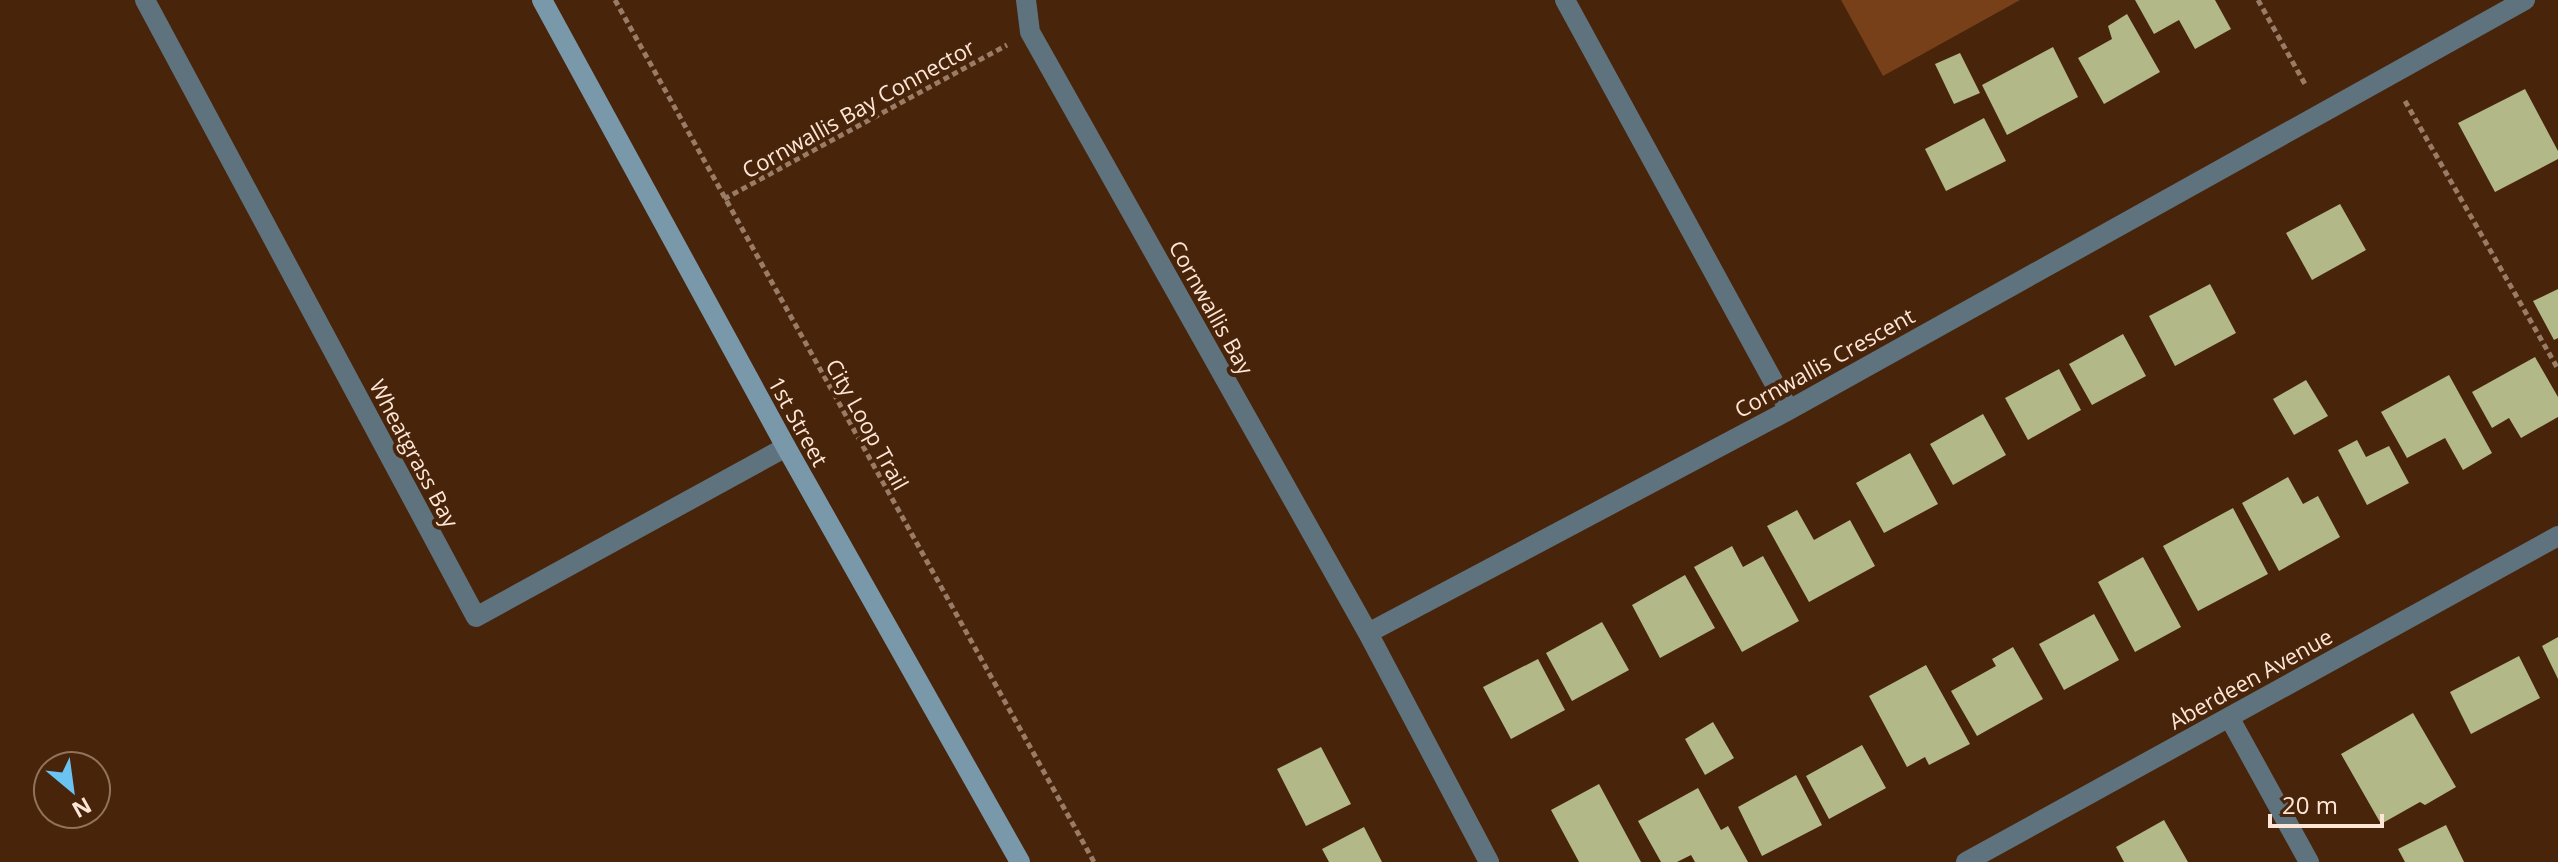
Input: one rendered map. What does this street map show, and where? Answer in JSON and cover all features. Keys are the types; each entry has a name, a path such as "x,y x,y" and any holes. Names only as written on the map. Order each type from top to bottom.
{"street":[{"name":"Wheatgrass Bay","path":"145,0 476,617 786,447"},
{"name":"1st Street","path":"542,0 786,447 1020,862"},
{"name":"Cornwallis Bay","path":"1026,0 1030,32 1368,633"},
{"path":"1565,0 1789,410"},
{"name":"Cornwallis Crescent","path":"1368,633 1789,410 2525,0"},
{"name":"Aberdeen Avenue","path":"1966,862 2558,536"},
{"path":"1368,633 1489,862"},
{"path":"2229,717 2309,862"}],"path":[{"name":"City Loop Trail","path":"615,0 1094,862"},
{"path":"2258,0 2306,86"},
{"name":"Cornwallis Bay Connector","path":"724,199 1007,45"},
{"path":"2405,101 2558,369"}],"shaded area":[{"path":"1841,0 2020,0 1883,76"}],"building":[{"path":"2135,0 2215,0 2231,29 2195,49 2179,20 2154,34"},
{"path":"2127,14 2160,72 2104,104 2078,58 2112,39 2108,26"},
{"path":"2053,47 2078,97 2007,135 1982,85"},
{"path":"1960,53 1980,93 1954,104 1935,64"},
{"path":"2525,89 2558,151 2558,159 2495,192 2458,123"},
{"path":"1984,118 2006,161 1946,191 1925,149"},
{"path":"2340,204 2366,250 2312,280 2286,233"},
{"path":"2210,284 2236,333 2175,366 2149,316"},
{"path":"2558,289 2558,338 2554,340 2533,301"},
{"path":"2123,334 2146,376 2092,405 2069,364"},
{"path":"2535,357 2558,397 2558,417 2521,438 2509,418 2492,428 2472,392"},
{"path":"2059,369 2081,410 2028,440 2005,398"},
{"path":"2449,375 2492,453 2463,470 2445,438 2407,458 2381,412"},
{"path":"2306,380 2328,416 2294,435 2273,399"},
{"path":"1983,414 2006,455 1953,485 1930,444"},
{"path":"2357,440 2366,457 2389,446 2409,483 2367,505 2338,450"},
{"path":"1910,453 1938,504 1884,533 1856,483"},
{"path":"2288,477 2303,504 2318,496 2340,537 2279,571 2242,503"},
{"path":"2233,508 2268,574 2198,611 2163,546"},
{"path":"1797,510 1814,540 1850,520 1875,566 1809,602 1767,526"},
{"path":"1732,546 1743,567 1763,556 1799,621 1742,652 1694,567"},
{"path":"2143,557 2181,627 2135,652 2098,582"},
{"path":"1685,575 1715,628 1660,658 1632,605"},
{"path":"2094,614 2119,660 2064,690 2039,644"},
{"path":"1602,622 1629,670 1572,701 1546,653"},
{"path":"2558,637 2558,679 2542,646"},
{"path":"2013,647 2043,699 1977,736 1951,691 1996,666 1992,659"},
{"path":"2519,656 2540,698 2471,734 2450,692"},
{"path":"1538,659 1565,710 1511,739 1483,687"},
{"path":"1926,665 1970,744 1929,765 1925,757 1907,767 1869,696"},
{"path":"2413,713 2456,787 2425,805 2420,802 2381,824 2341,754"},
{"path":"1713,722 1734,758 1705,775 1685,739"},
{"path":"1862,745 1886,788 1829,819 1806,776"},
{"path":"1321,747 1351,804 1306,826 1277,769"},
{"path":"1796,775 1822,825 1762,856 1738,807"},
{"path":"1599,784 1641,862 1579,862 1551,810"},
{"path":"1698,788 1721,830 1728,826 1748,862 1695,862 1691,855 1677,862 1661,862 1638,821"},
{"path":"2164,820 2188,862 2124,862 2116,847"},
{"path":"2446,825 2464,862 2405,862 2398,849"},
{"path":"1364,827 1382,862 1329,862 1322,849"}]}
